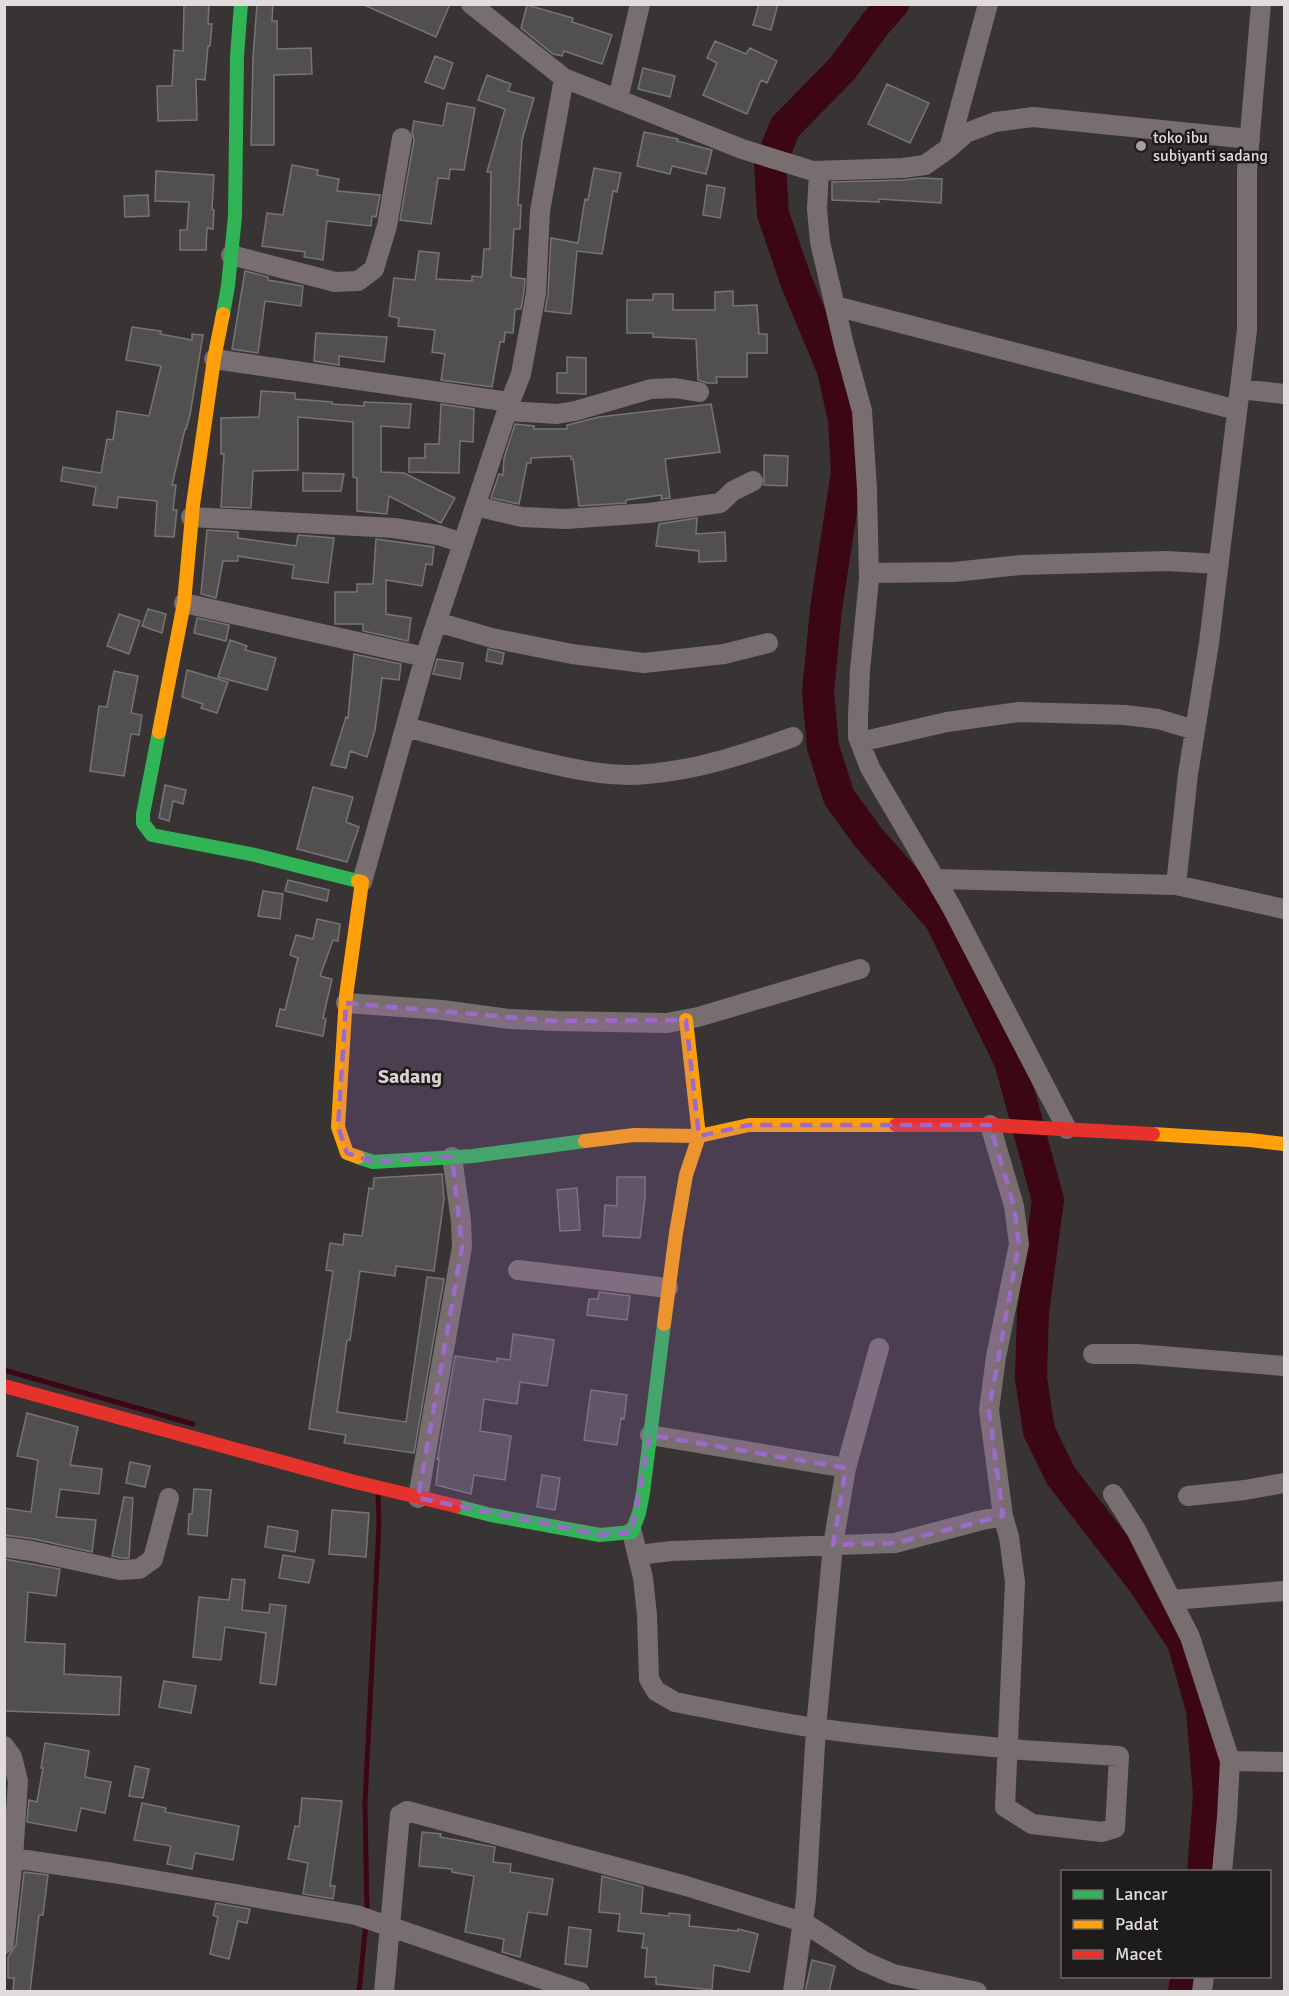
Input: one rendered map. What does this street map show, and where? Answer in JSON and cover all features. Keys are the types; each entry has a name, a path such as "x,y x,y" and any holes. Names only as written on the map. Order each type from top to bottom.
{"street":[{"path":"241,4 237,56 235,216 228,286 214,359 191,517 184,603 142,813 143,823 152,836 255,855 362,882"},
{"path":"471,4 564,78 742,149 816,171 925,165 966,133 994,122 1033,117 1250,139"},
{"path":"618,99 640,4"},
{"path":"949,148 988,4"},
{"path":"1176,885 1188,774 1209,643 1247,330 1247,170 1261,4"},
{"path":"564,78 540,211 536,293 521,374 508,406 425,657 362,882 346,1003 338,1126 347,1153 373,1162 452,1157 634,1135 699,1136 749,1125 990,1125 1284,1144"},
{"path":"231,255 335,282 358,281 374,269 387,226 402,138"},
{"path":"816,171 820,242 862,411 869,573 858,717 860,742 870,768 951,906 1060,1128"},
{"path":"835,306 1237,410"},
{"path":"214,359 557,414 651,389 675,388 699,392"},
{"path":"1240,389 1284,394"},
{"path":"475,506 522,517 566,519 649,513 720,502 733,491 753,481"},
{"path":"191,517 394,528 433,534 463,543"},
{"path":"869,573 954,572 1021,565 1166,561 1219,564"},
{"path":"184,603 425,657"},
{"path":"437,622 492,638 572,654 644,663 724,654 768,644"},
{"path":"860,742 947,722 1019,712 1125,715 1158,719 1195,730"},
{"path":"406,727 547,763 613,775 647,774 696,767 743,755 794,737"},
{"path":"935,879 1176,885 1284,909"},
{"path":"346,1003 555,1021 667,1023 686,1020 860,969"},
{"path":"686,1020 699,1136 686,1176 668,1288 639,1514 632,1532 639,1555 647,1615 649,1679 656,1691 675,1702 816,1728 1007,1749 1119,1756 1115,1828 1102,1832 1032,1824 1005,1808 1007,1749 1015,1582 1009,1538 1003,1516 990,1410 996,1357 1018,1244 1014,1206 990,1125"},
{"path":"410,1496 462,1247 461,1221 452,1157"},
{"path":"518,1270 668,1288"},
{"path":"793,1992 803,1922 816,1728 833,1545 846,1468 879,1348"},
{"path":"1093,1354 1137,1354 1284,1366"},
{"path":"4,1386 355,1482 491,1515 600,1535 632,1532"},
{"path":"650,1435 846,1468"},
{"path":"1188,1496 1284,1483"},
{"path":"1113,1494 1136,1530 1190,1636 1230,1761 1222,1870"},
{"path":"4,1547 120,1569 139,1569 153,1559 169,1498"},
{"path":"639,1555 671,1551 896,1543 1003,1516"},
{"path":"1172,1600 1284,1591"},
{"path":"4,1746 12,1757 18,1781 4,1944"},
{"path":"1230,1761 1284,1762"},
{"path":"384,1992 387,1927 400,1815 407,1811 686,1886 803,1922 863,1961 892,1974 977,1992"},
{"path":"13,1858 113,1873 356,1916 580,1992"}],"highlighted area":[{"path":"346,1003 555,1021 686,1020 699,1136 749,1125 990,1125 1014,1206 1019,1244 989,1410 1003,1516 895,1543 833,1545 846,1468 650,1435 632,1532 600,1535 418,1498 462,1247 452,1157 373,1162 347,1153 338,1127"}],"building":[{"path":"184,4 209,4 208,24 212,24 205,80 196,79 197,120 158,121 157,86 172,86 174,50 183,51"},
{"path":"257,4 273,4 272,21 277,21 277,49 311,48 312,74 274,75 274,145 251,145"},
{"path":"364,4 450,4 436,37 364,5"},
{"path":"759,4 778,4 771,30 753,25"},
{"path":"527,5 573,18 572,22 612,35 602,64 564,51 562,56 553,54 521,28"},
{"path":"715,41 746,54 750,48 777,61 767,83 761,80 747,114 703,95 717,63 707,58"},
{"path":"435,56 453,63 444,89 425,82"},
{"path":"643,68 675,76 670,97 638,89"},
{"path":"487,75 511,84 508,91 534,98 522,140 518,205 521,205 520,229 514,229 511,277 525,279 524,292 521,309 515,309 513,333 505,332 504,342 500,342 492,387 441,380 445,354 432,352 435,330 398,326 399,318 389,316 394,278 415,280 419,251 439,253 436,279 472,281 472,276 482,277 484,249 490,249 491,172 487,172 505,109 478,100"},
{"path":"887,84 929,103 910,143 868,124"},
{"path":"447,103 475,108 464,170 450,169 449,179 438,178 431,224 400,220 414,140 412,132 414,121 443,126"},
{"path":"644,132 678,139 677,141 712,150 706,174 672,166 670,174 637,166"},
{"path":"292,165 318,170 317,175 339,179 337,191 380,195 376,217 372,216 371,226 327,221 323,260 304,257 305,252 262,246 267,213 283,215"},
{"path":"594,168 621,173 617,192 613,191 602,254 577,251 571,314 545,311 551,238 578,243 585,199 588,200"},
{"path":"156,171 214,175 213,229 207,228 206,250 180,250 180,230 187,230 189,202 155,201"},
{"path":"942,179 941,203 879,199 879,202 832,200 832,182"},
{"path":"707,185 725,188 720,218 703,215"},
{"path":"148,195 149,216 125,217 124,196"},
{"path":"245,271 268,277 268,280 303,286 301,306 265,301 258,353 232,349"},
{"path":"733,291 733,306 757,305 759,334 767,334 767,353 747,353 747,377 716,377 717,383 698,380 696,339 653,337 653,333 627,333 627,300 653,300 653,294 673,294 673,310 715,310 715,292"},
{"path":"132,327 161,331 160,334 192,340 192,334 203,335 190,415 172,485 176,485 173,510 177,510 174,537 155,536 157,501 118,497 117,508 93,505 96,487 61,481 63,467 101,473 107,439 113,440 117,411 149,416 161,366 126,360"},
{"path":"316,333 387,337 384,362 339,356 339,365 314,361"},
{"path":"567,357 586,358 586,394 557,393 557,373 567,373"},
{"path":"261,391 295,393 295,399 332,402 332,404 364,406 364,402 411,404 409,428 381,426 381,472 404,473 455,498 441,523 389,496 387,514 357,511 357,478 353,477 353,422 298,417 298,470 253,471 251,508 221,507 224,454 221,454 221,418 259,417"},
{"path":"441,404 474,409 473,442 460,441 459,473 409,472 409,458 425,458 425,444 439,444"},
{"path":"711,404 720,452 665,459 670,498 661,499 662,495 626,500 626,503 579,506 571,456 531,458 531,463 527,463 519,504 491,498 499,474 503,475 504,458 515,424 534,426 534,429 567,429 567,425 599,417"},
{"path":"764,455 788,456 787,486 764,485"},
{"path":"303,473 344,474 341,491 303,491"},
{"path":"697,518 696,534 725,532 726,561 699,562 699,551 656,546 659,524"},
{"path":"207,530 238,532 238,538 296,546 298,535 334,538 328,583 292,578 294,565 238,556 238,561 223,561 216,598 201,594"},
{"path":"376,539 434,547 432,565 426,564 422,586 386,580 386,614 411,618 408,641 363,631 363,624 335,624 335,592 357,592 357,584 373,584"},
{"path":"148,609 166,614 162,633 142,626"},
{"path":"119,614 140,621 129,654 107,646"},
{"path":"197,618 229,625 226,641 194,633"},
{"path":"230,640 247,646 245,650 276,658 267,690 218,677"},
{"path":"488,649 504,653 502,664 486,661"},
{"path":"354,654 401,664 399,680 382,678 375,730 367,757 350,751 346,768 331,765 346,717 348,718"},
{"path":"437,659 463,663 460,679 433,674"},
{"path":"187,670 228,682 217,713 201,708 203,704 182,697"},
{"path":"114,671 138,676 131,713 142,715 139,735 131,734 124,776 90,771 99,706 107,707"},
{"path":"165,785 186,790 183,804 173,801 169,821 159,818"},
{"path":"313,787 353,797 346,822 359,827 347,862 297,849"},
{"path":"288,880 329,890 327,901 285,891"},
{"path":"263,891 283,894 280,919 258,916"},
{"path":"317,919 340,924 338,941 333,940 320,976 332,979 323,1018 326,1019 323,1036 276,1026 280,1009 285,1010 298,958 290,955 296,935 313,939"},
{"path":"442,1174 444,1199 434,1271 396,1266 395,1276 360,1271 337,1412 406,1422 427,1277 444,1279 414,1453 344,1443 346,1435 309,1429 333,1271 326,1270 330,1243 343,1245 344,1234 362,1236 369,1188 373,1189 374,1178"},
{"path":"617,1177 645,1177 640,1238 603,1236 605,1205 617,1206"},
{"path":"577,1188 580,1230 560,1231 557,1190"},
{"path":"599,1292 630,1296 627,1320 587,1315 589,1299 598,1299"},
{"path":"513,1334 554,1340 547,1386 520,1382 517,1404 484,1399 480,1431 511,1436 505,1480 474,1475 471,1494 436,1485 439,1459 437,1459 455,1356 497,1362 497,1358 510,1360"},
{"path":"591,1390 627,1395 617,1445 584,1440"},
{"path":"27,1413 78,1427 70,1465 102,1469 99,1494 60,1489 56,1517 96,1520 92,1552 4,1535 4,1508 31,1512 38,1460 17,1456"},
{"path":"130,1462 150,1466 145,1487 126,1483"},
{"path":"542,1475 560,1478 555,1510 537,1507"},
{"path":"194,1489 211,1490 207,1536 188,1534"},
{"path":"124,1497 133,1498 129,1558 112,1556"},
{"path":"332,1510 369,1513 366,1557 329,1554"},
{"path":"268,1526 298,1531 295,1552 265,1547"},
{"path":"283,1555 314,1560 309,1583 279,1578"},
{"path":"4,1559 60,1569 56,1596 28,1592 25,1642 65,1644 64,1674 121,1677 119,1715 4,1711"},
{"path":"232,1579 245,1580 242,1610 269,1613 270,1604 286,1606 276,1685 260,1683 266,1633 225,1627 221,1660 193,1657 199,1597 229,1600"},
{"path":"164,1681 196,1686 191,1713 159,1707"},
{"path":"45,1743 89,1751 85,1777 111,1782 105,1813 81,1808 76,1831 27,1822 29,1800 37,1802"},
{"path":"135,1766 149,1769 143,1798 129,1796"},
{"path":"302,1798 342,1801 330,1886 335,1886 333,1899 303,1894 308,1863 288,1859 295,1826 299,1827"},
{"path":"142,1803 166,1808 165,1812 239,1826 233,1860 195,1853 192,1869 167,1864 171,1846 134,1840"},
{"path":"422,1832 441,1834 440,1837 495,1847 493,1862 511,1864 510,1872 553,1879 547,1915 528,1912 520,1957 502,1952 504,1939 465,1932 474,1876 452,1872 452,1869 419,1866"},
{"path":"24,1872 48,1875 43,1915 39,1915 30,1992 13,1992 14,1978 8,1978 8,1957 16,1945"},
{"path":"602,1876 643,1887 641,1913 669,1916 669,1913 690,1915 689,1926 738,1931 738,1929 758,1934 749,1972 714,1965 712,1990 656,1984 656,1977 645,1977 647,1948 642,1948 644,1934 618,1931 620,1914 599,1912"},
{"path":"216,1903 250,1909 247,1923 238,1921 229,1959 210,1954 218,1917 213,1915"},
{"path":"569,1927 591,1930 587,1967 565,1964"},
{"path":"812,1960 835,1966 829,1992 805,1992"}],"waterway":[{"path":"893,4 842,69 785,127 770,164 773,214 796,281 833,370 844,420 847,472 826,609 818,692 823,747 839,797 868,837 940,919 1010,1061 1048,1200 1033,1312 1031,1378 1039,1431 1061,1476 1143,1582 1183,1642 1202,1710 1209,1794 1203,1870"},
{"path":"4,1370 193,1424"},
{"path":"367,1913 365,1803 379,1523 378,1494"},
{"path":"359,1992 366,1923"},
{"path":"1184,1992 1187,1978"}],"traffic: fast":[{"path":"223,314 235,216 237,56 241,4"},
{"path":"159,732 143,814 143,823 152,835 255,855 358,881"},
{"path":"358,1157 373,1162 473,1156 585,1141"},
{"path":"456,1506 491,1515 600,1535 632,1532 643,1493 664,1324"}],"traffic: slow":[{"path":"159,732 184,603 193,505 214,359 223,314"},
{"path":"358,881 362,882 346,996 338,1127 347,1153 358,1157"},
{"path":"585,1141 634,1135 699,1136 686,1020"},
{"path":"664,1324 686,1175 699,1136 749,1125 896,1125"},
{"path":"1153,1134 1284,1144"}],"traffic: jam":[{"path":"896,1125 990,1125 1153,1134"},
{"path":"4,1386 355,1482 456,1506"}],"place":[{"name":"toko ibu subiyanti sadang","path":"1141,146"}],"district":[{"name":"Sadang","path":"410,1076"}]}
